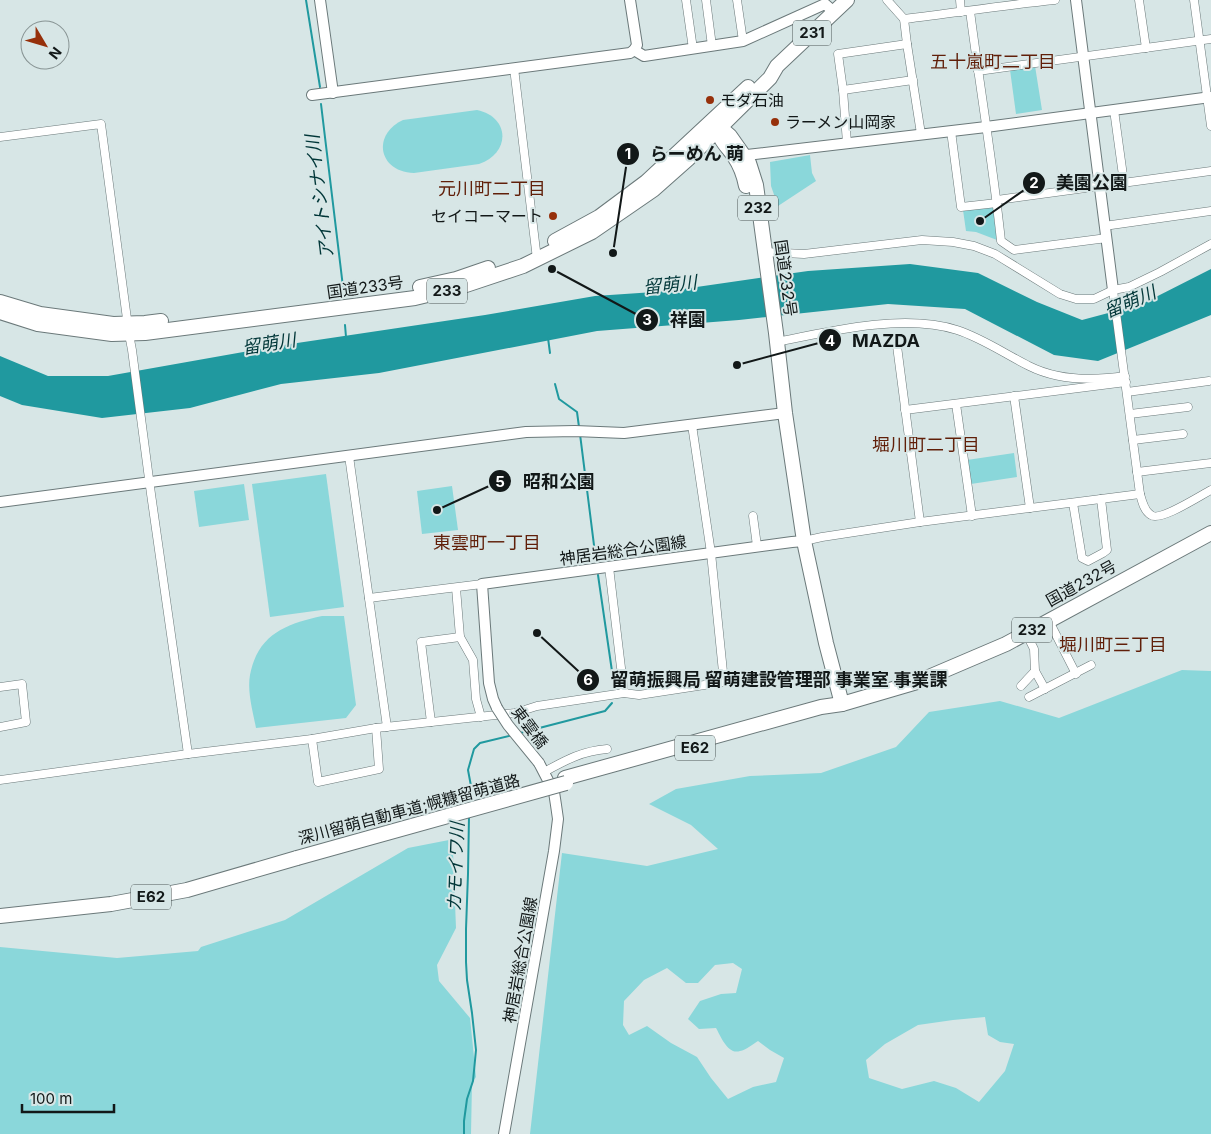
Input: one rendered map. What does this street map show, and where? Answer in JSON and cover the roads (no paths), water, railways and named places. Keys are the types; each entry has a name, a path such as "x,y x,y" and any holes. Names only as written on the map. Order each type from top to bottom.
{"highway":[{"name":"231","path":"710,129 770,78 777,66 829,5 847,0"},
{"path":"710,129 713,138 726,139 729,111"},
{"name":"国道233号","path":"0,302 40,314 113,324 128,328 165,330 414,298 457,288 523,266 536,255 592,232 646,195 667,178 710,129"},
{"name":"国道232号","path":"726,139 740,156 750,163 756,186 762,259 773,336 780,414 797,527 804,541 842,704 917,682 1006,644 1211,533"},
{"name":"国道233号","path":"0,312 38,324 112,334 128,328"},
{"name":"深川留萌自動車道;幌糠留萌道路","path":"0,908 118,896 195,880 297,855 842,704"},
{"name":"深川留萌自動車道;幌糠留萌道路","path":"0,916 111,904 187,890 297,855"}],"street":[{"path":"320,0 333,93"},
{"path":"312,96 630,53 637,45 630,0"},
{"path":"686,0 693,49"},
{"path":"706,0 712,46"},
{"path":"737,0 743,41"},
{"path":"887,0 904,19 921,134"},
{"path":"960,0 961,12"},
{"path":"904,19 970,11 995,3 1055,0"},
{"path":"1076,0 1140,494 1144,507 1155,517 1179,508 1211,490"},
{"path":"1139,0 1146,48"},
{"path":"1194,0 1209,97 1211,126"},
{"path":"634,50 644,56 743,41 829,5"},
{"path":"970,11 1001,241 1014,250 1107,238"},
{"path":"978,71 1211,39"},
{"path":"847,143 838,54 907,44"},
{"path":"514,68 536,255"},
{"path":"843,90 913,80"},
{"path":"740,156 1090,114 1209,97"},
{"path":"1114,110 1124,183"},
{"path":"0,137 101,124 188,754"},
{"path":"951,131 961,207 1211,171"},
{"path":"1104,226 1211,211"},
{"path":"762,259 922,240 953,242 974,246 995,254 1060,294 1076,299 1094,299 1128,287 1160,272 1211,244"},
{"path":"773,336 894,324 930,324 958,330 1030,366 1069,379 1094,380 1125,377"},
{"path":"897,346 920,522"},
{"path":"905,410 1014,396 1125,377"},
{"path":"1127,392 1209,381"},
{"path":"1014,396 1030,508"},
{"path":"956,404 972,516"},
{"path":"1130,414 1188,407"},
{"path":"0,502 526,432 624,433 780,414"},
{"path":"0,780 312,739 376,728 515,713 537,706 624,693 639,695 724,682 711,553 692,425"},
{"path":"1133,440 1183,434"},
{"path":"349,456 387,727"},
{"path":"1137,472 1211,463"},
{"path":"804,541 920,522 1140,494"},
{"path":"1073,503 1082,558 1088,561 1107,550 1101,499"},
{"path":"753,516 757,546"},
{"name":"神居岩総合公園線","path":"482,584 804,541"},
{"path":"609,567 624,693"},
{"path":"369,598 482,584"},
{"name":"東雲橋","path":"482,584 489,683 497,708 542,768"},
{"path":"456,588 460,637 473,660 476,699 481,717"},
{"path":"1049,621 1076,674"},
{"path":"1026,633 1034,649 1035,671 1045,689"},
{"path":"431,722 421,642 460,637"},
{"path":"1029,697 1091,665"},
{"path":"1022,686 1035,671"},
{"path":"0,687 22,684 26,722 0,727"},
{"path":"312,739 318,782 379,769 376,728"},
{"path":"542,768 592,750 607,749"},
{"name":"神居岩総合公園線","path":"504,1134 558,819 554,792 542,768"}],"waterway":[{"name":"アイトシナイ川","path":"306,0 320,87"},
{"name":"アイトシナイ川","path":"321,104 343,287"},
{"name":"アイトシナイ川","path":"345,325 346,337"},
{"name":"カモイワ川","path":"548,338 550,353"},
{"name":"カモイワ川","path":"555,384 559,399 577,412 579,427"},
{"name":"カモイワ川","path":"580,434 596,561"},
{"name":"カモイワ川","path":"598,575 614,685"},
{"name":"カモイワ川","path":"520,733 605,711 612,703"},
{"name":"カモイワ川","path":"470,804 471,786 468,770 474,749 480,743 513,735"},
{"name":"カモイワ川","path":"464,1134 467,1099 473,1081 476,1050 466,962 469,816"}],"place":[{"name":"モダ石油","path":"710,100"},
{"name":"ラーメン山岡家","path":"775,122"},
{"name":"セイコーマート","path":"553,216"},
{"name":"美園公園","path":"980,221"},
{"name":"らーめん 萌","path":"613,253"},
{"name":"祥園","path":"552,269"},
{"name":"MAZDA","path":"737,365"},
{"name":"昭和公園","path":"437,510"},
{"name":"留萌振興局 留萌建設管理部 事業室 事業課","path":"537,633"}],"district":[{"name":"五十嵐町二丁目","path":"993,62"},
{"name":"元川町二丁目","path":"492,189"},
{"name":"堀川町二丁目","path":"926,445"},
{"name":"東雲町一丁目","path":"487,543"},
{"name":"堀川町三丁目","path":"1113,645"}],"water label":[{"name":"留萌川","path":"670,285"},
{"name":"留萌川","path":"1130,302"},
{"name":"留萌川","path":"269,344"}]}
